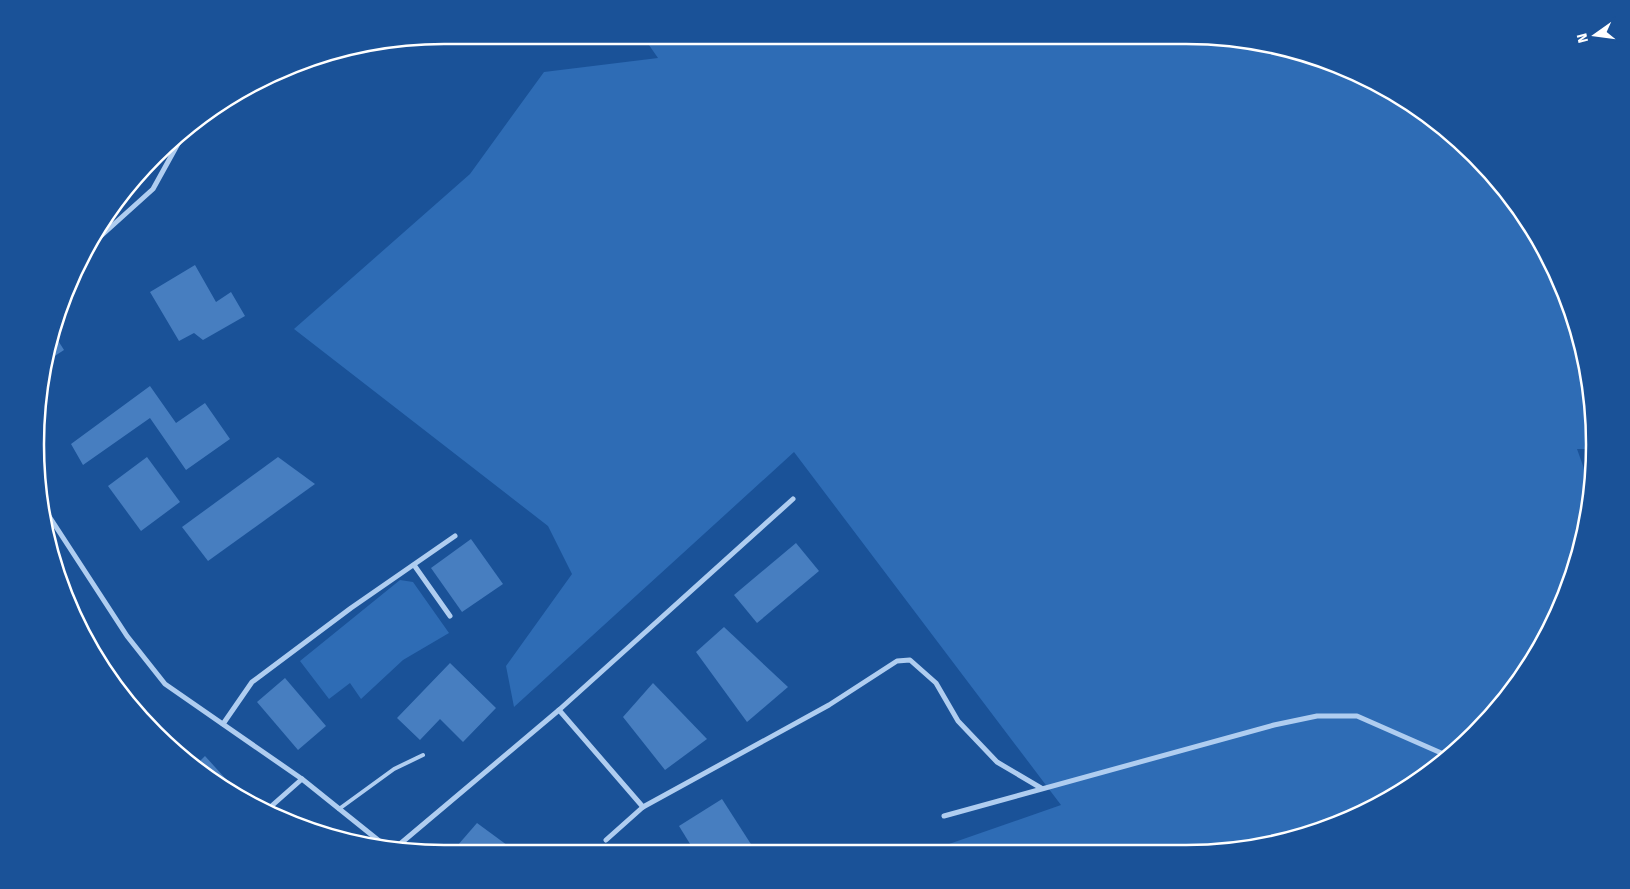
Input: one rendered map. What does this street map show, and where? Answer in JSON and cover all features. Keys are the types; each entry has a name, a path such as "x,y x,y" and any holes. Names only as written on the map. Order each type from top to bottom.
{"street":[{"path":"104,233 153,189 177,146"},
{"path":"401,843 559,710 793,499"},
{"path":"50,518 127,636 165,684 302,779 378,840"},
{"path":"223,724 252,682 455,536"},
{"path":"414,565 450,616"},
{"path":"606,840 643,807 828,705 897,661 910,660 936,683 958,721 997,762 1041,788"},
{"path":"559,710 643,807"},
{"path":"944,816 1274,724 1317,716 1357,716 1441,753"},
{"path":"271,806 302,779"}],"lane":[{"path":"340,809 394,769 423,755"}],"shaded area":[{"path":"648,44 1212,45 1264,51 1314,65 1363,85 1408,111 1450,143 1469,161 1487,180 1519,222 1533,244 1556,291 1573,341 1579,366 1583,392 1586,444 1586,449 1577,449 1585,471 1579,523 1573,548 1556,598 1533,645 1519,667 1487,709 1469,728 1450,746 1408,778 1386,792 1339,815 1289,832 1238,842 1186,845 946,845 1061,805 794,452 514,707 506,666 572,574 548,526 294,329 470,174 544,72 658,58"},
{"path":"400,580 413,582 449,633 403,660 361,699 350,683 329,699 300,661"}],"building":[{"path":"195,265 216,302 231,292 245,316 203,340 194,333 179,341 150,292"},
{"path":"57,340 64,350 53,357"},
{"path":"150,386 176,423 205,403 230,439 186,470 150,418 83,465 71,444"},
{"path":"147,457 180,502 141,531 108,486"},
{"path":"278,457 315,484 208,561 182,527"},
{"path":"471,539 503,584 462,612 431,568"},
{"path":"796,543 819,571 757,623 734,595"},
{"path":"724,627 788,687 747,722 696,652"},
{"path":"450,663 496,708 463,742 440,719 420,740 397,718"},
{"path":"285,678 326,726 298,750 257,702"},
{"path":"653,683 707,739 665,770 623,717"},
{"path":"205,756 229,782 222,778 200,761"},
{"path":"722,799 752,845 691,845 679,826"},
{"path":"477,823 507,845 458,845"}]}
